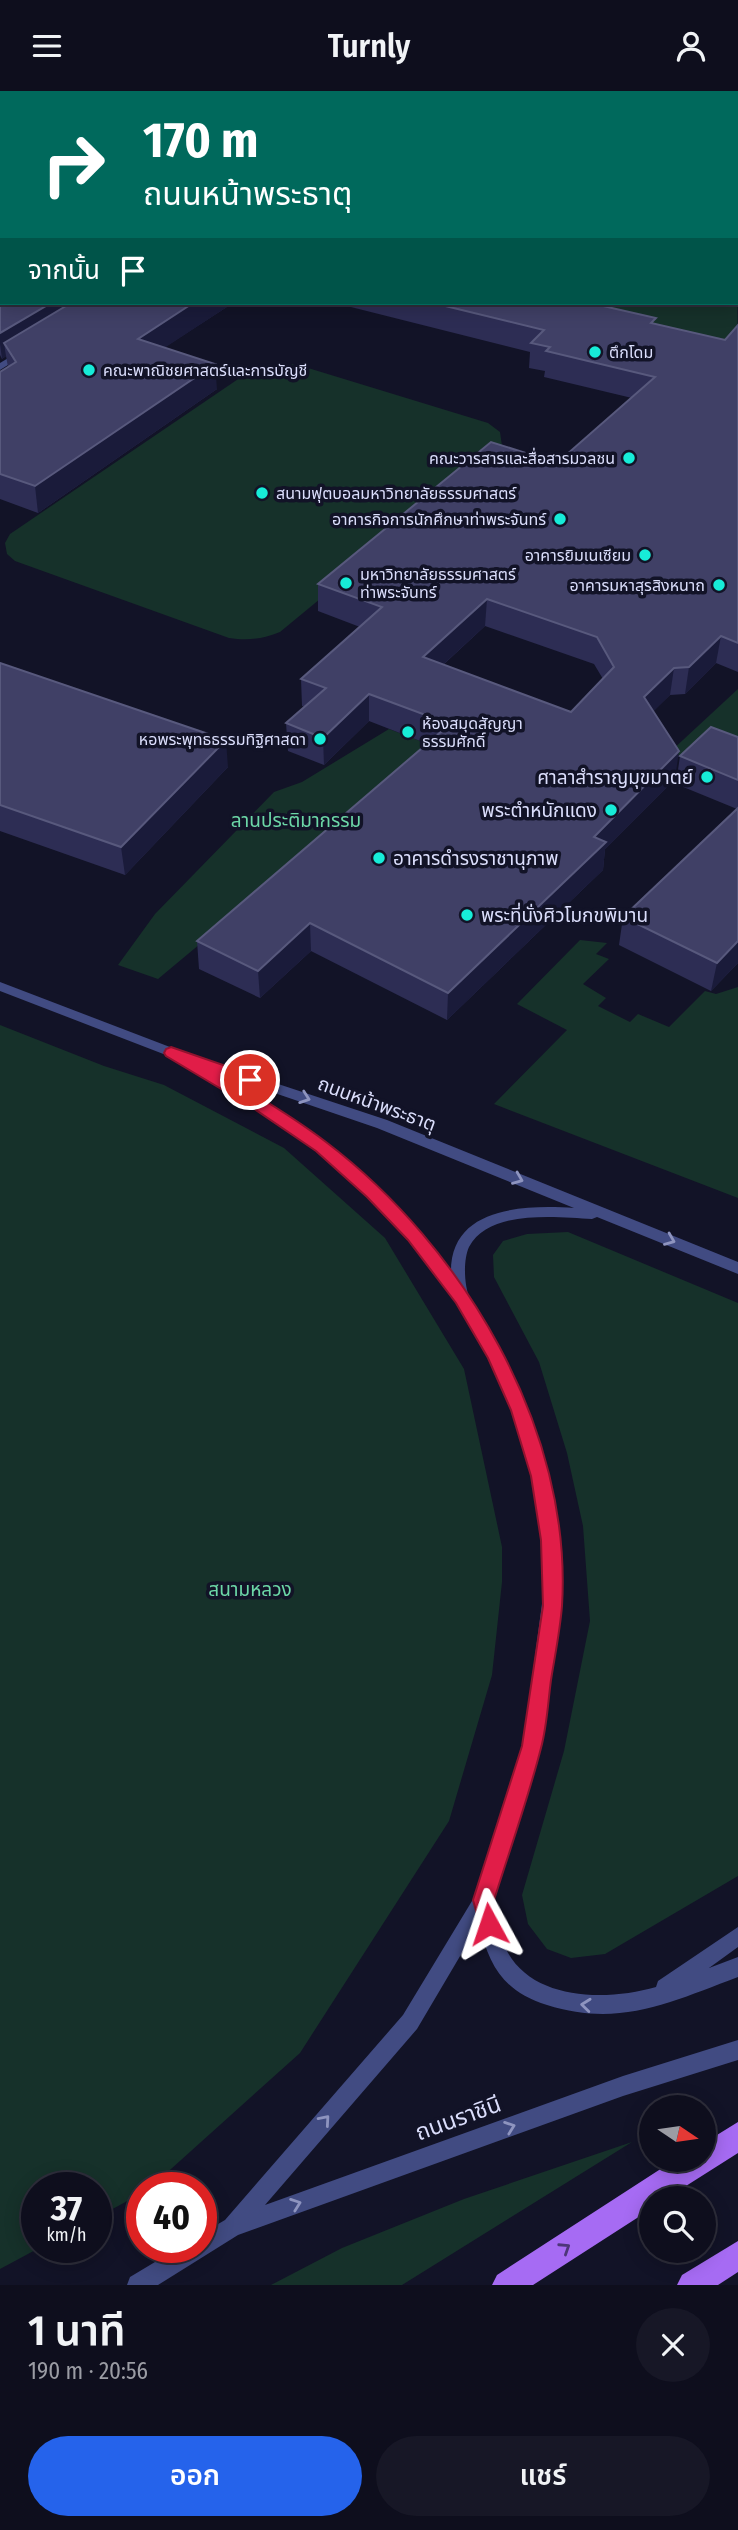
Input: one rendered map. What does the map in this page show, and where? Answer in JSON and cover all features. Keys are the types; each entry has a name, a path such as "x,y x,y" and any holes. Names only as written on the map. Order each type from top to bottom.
{"main road":[{"path":"716,2150 738,2136"},
{"path":"507,2285 683,2172"},
{"path":"692,2285 738,2255"}],"street":[{"path":"0,367 35,346"},
{"name":"ถนนหน้าพระธาตุ","path":"0,986 171,1053 382,1124 738,1268"},
{"path":"171,1053 259,1104 321,1147 414,1236 462,1298 496,1355 519,1410 540,1476 553,1581 532,1746 484,1900 410,2022 232,2227"},
{"path":"462,1298 458,1268 463,1243 477,1228 496,1219 523,1212 607,1215"},
{"path":"484,1900 495,1949 505,1968 526,1987 581,2006 615,2007 738,1968"},
{"path":"653,1997 738,1936"},
{"name":"ถนนราชินี","path":"217,2236 232,2227 623,2086 738,2050"},
{"name":"ถนนราชินี","path":"138,2285 174,2263"}],"green space":[{"path":"587,305 737,305 738,346 661,329"},
{"name":"สนามฟุตบอลมหาวิทยาลัยธรรมศาสตร์","path":"271,364 295,364 488,423 500,432 502,446 497,453 280,632 261,638 229,638 15,561 7,554 5,543 10,534 250,371"},
{"path":"738,689 738,755 687,759 670,752"},
{"name":"ลานประติมากรรม","path":"389,729 436,747 158,979 118,965 155,914 274,792 302,782"},
{"path":"580,940 607,943 596,954 609,959 583,984 606,998 598,1006 630,1022 638,1014 669,1027 705,991 716,994 738,987 738,1198 494,1104 567,1030 517,1004"},
{"name":"สนามหลวง","path":"0,1025 104,1066 164,1085 284,1148 385,1238 464,1369 502,1547 502,1582 492,1675 449,1821 300,2053 168,2172 126,2172 126,2202 112,2209 112,2172 21,2172 21,2258 0,2269"},
{"path":"568,1232 738,1303 738,1876 605,1954 571,1958 547,1949 528,1924 522,1895 564,1751 590,1621 583,1526 567,1453 539,1362 494,1277 493,1255 503,1241 527,1234"},
{"path":"632,2142 402,2285 271,2285 342,2248 464,2199"}],"building":[{"path":"0,305 48,305 0,333"},
{"path":"68,305 190,305 138,339 215,364 35,486 0,474 0,372 16,362 4,343"},
{"path":"441,305 599,305 656,318 651,323 725,340 738,325 738,643 721,636 689,667 674,668 644,697 679,751 594,837 606,842 448,993 310,923 258,971 197,941 450,724 369,694 323,738 286,723 326,688 301,679 382,607 318,584 491,442 557,463 655,377 546,351 550,347 531,343 544,330","holes":["487,599 597,637 614,667 571,712 423,657"]},
{"path":"0,663 226,740 121,847 0,805"},
{"path":"711,727 738,737 738,780 680,756"},
{"path":"738,808 738,941 717,963 623,917"}],"place":[{"name":"ตึกโดม","path":"595,352"},
{"name":"คณะพาณิชยศาสตร์และการบัญชี","path":"89,370"},
{"name":"คณะวารสารและสื่อสารมวลชน","path":"629,458"},
{"name":"สนามฟุตบอลมหาวิทยาลัยธรรมศาสตร์","path":"262,493"},
{"name":"อาคารกิจการนักศึกษาท่าพระจันทร์","path":"560,519"},
{"name":"อาคารยิมเนเซียม","path":"645,555"},
{"name":"มหาวิทยาลัยธรรมศาสตร์ ท่าพระจันทร์","path":"346,583"},
{"name":"อาคารมหาสุรสิงหนาถ","path":"719,585"},
{"name":"ห้องสมุดสัญญา ธรรมศักดิ์","path":"408,732"},
{"name":"หอพระพุทธธรรมทิฐิศาสดา","path":"320,739"},
{"name":"ศาลาสำราญมุขมาตย์","path":"707,777"},
{"name":"พระตำหนักแดง","path":"611,810"},
{"name":"อาคารดำรงราชานุภาพ","path":"379,858"},
{"name":"พระที่นั่งศิวโมกขพิมาน","path":"467,915"}],"route":[{"path":"250,1080 171,1053 259,1104 321,1147 414,1236 462,1298 496,1355 519,1410 540,1476 550,1540 552,1606 532,1746 484,1900 489,1924"}]}
